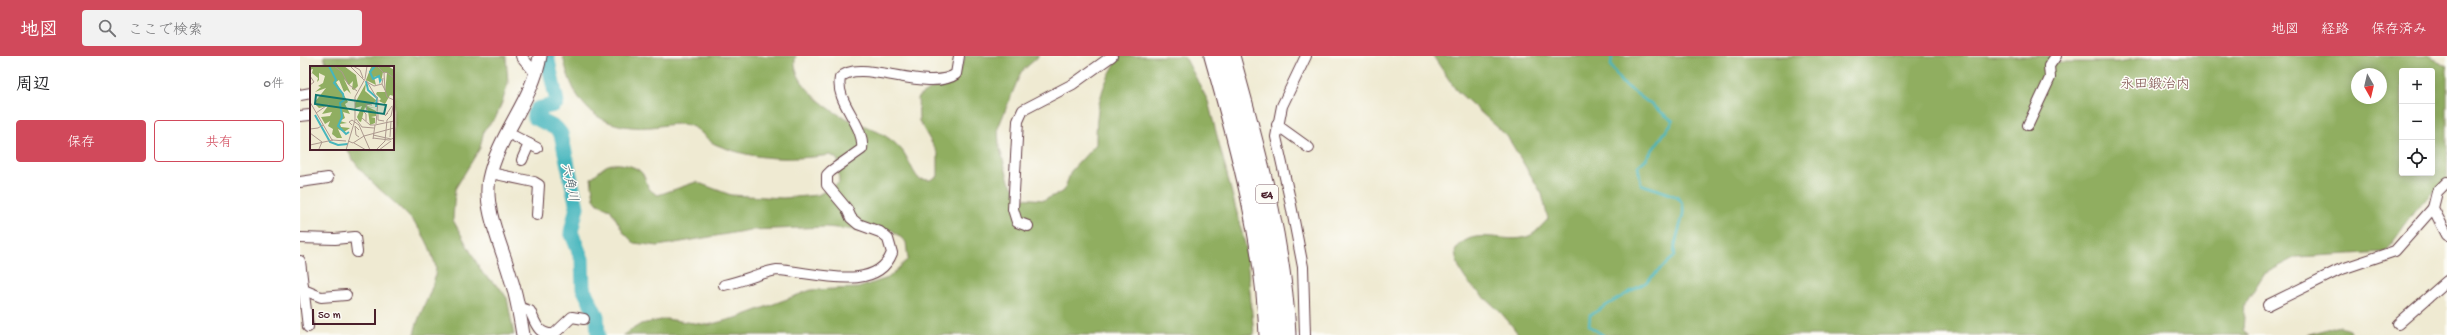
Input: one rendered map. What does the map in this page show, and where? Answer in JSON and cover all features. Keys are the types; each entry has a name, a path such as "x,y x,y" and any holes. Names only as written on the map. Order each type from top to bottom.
{"highway":[{"path":"1208,56 1242,161"},
{"name":"E4","path":"1214,56 1242,161 1260,243 1269,335"},
{"name":"E4","path":"1230,56 1258,158 1275,235 1286,335"}],"street":[{"path":"521,56 536,74"},
{"path":"523,335 518,307 490,213 488,188 491,173 536,74 540,56"},
{"path":"724,285 740,282 764,272 777,270 862,277 876,273 885,266 892,253 888,239 880,232 858,224 827,185 827,175 862,149 861,138 840,92 840,78 848,70 869,67 885,68 918,77 947,77 956,74 959,56"},
{"path":"1028,226 1017,222 1013,209 1018,121 1023,110 1073,84 1112,56"},
{"path":"1305,335 1304,279 1289,195 1277,148 1277,125 1288,91 1306,56"},
{"path":"2028,124 2050,78 2049,66 2056,56"},
{"path":"300,95 310,93"},
{"path":"1277,125 1309,148"},
{"path":"508,133 533,146 522,160"},
{"path":"491,173 534,182 539,186 537,215"},
{"path":"300,182 328,178"},
{"path":"2268,305 2339,270 2395,251 2433,208 2437,192 2447,182"},
{"path":"2433,208 2447,235"},
{"path":"300,238 335,239 355,237 357,252"},
{"path":"300,260 308,327"},
{"path":"2398,324 2447,282"},
{"path":"304,290 321,297 346,295"},
{"path":"518,307 530,311 538,329 546,334 554,334 572,317 584,319"}],"green space":[{"path":"324,56 506,56 508,83 503,100 496,117 484,130 480,148 455,189 453,220 483,274 500,288 507,298 514,335 414,335 435,278 436,267 432,255 425,239 416,225 405,212 367,177 356,164 348,150 394,150 394,66 327,66"},
{"path":"563,56 796,56 795,64 797,73 808,90 831,110 879,132 894,142 903,151 919,179 930,180 938,176 938,154 919,121 918,97 953,78 962,66 965,56 1039,56 1021,72 998,128 999,146 1009,181 1021,198 1044,200 1064,191 1071,171 1096,144 1100,98 1113,67 1120,56 1182,56 1186,59 1208,101 1246,248 1254,335 623,335 641,324 666,319 708,325 739,317 811,290 858,288 888,278 908,259 906,242 892,230 858,230 826,227 750,230 658,246 634,243 624,233 610,209 598,204 594,199 591,178 606,166 619,164 630,166 639,170 649,188 658,195 696,182 731,195 783,198 818,195 839,183 838,160 831,155 802,158 774,158 746,154 714,144 696,129 689,125 683,124 632,127 616,124 603,119 591,111 581,101 567,73"},
{"path":"1433,56 2051,56 2058,62 2118,62 2152,56 2427,56 2447,65 2447,180 2416,209 2386,252 2297,257 2264,274 2245,304 2243,330 2249,335 1519,335 1502,313 1464,277 1460,270 1455,251 1462,243 1470,238 1490,237 1510,239 1532,235 1548,219 1542,194 1507,136 1456,90"},
{"path":"2340,326 2349,329 2351,335 2305,335"}],"waterway":[{"name":"六角川","path":"547,56 557,102 554,105 537,109 534,117 557,129 561,134 577,207 571,232 582,259 583,288 597,316 598,335"},
{"path":"1603,335 1589,326 1590,315 1645,283 1675,256 1676,241 1683,210 1682,204 1676,197 1641,184 1638,166 1646,159 1673,121 1621,82 1611,66 1612,56"}],"district":[{"name":"永田鍛治内","path":"2155,83"}]}
